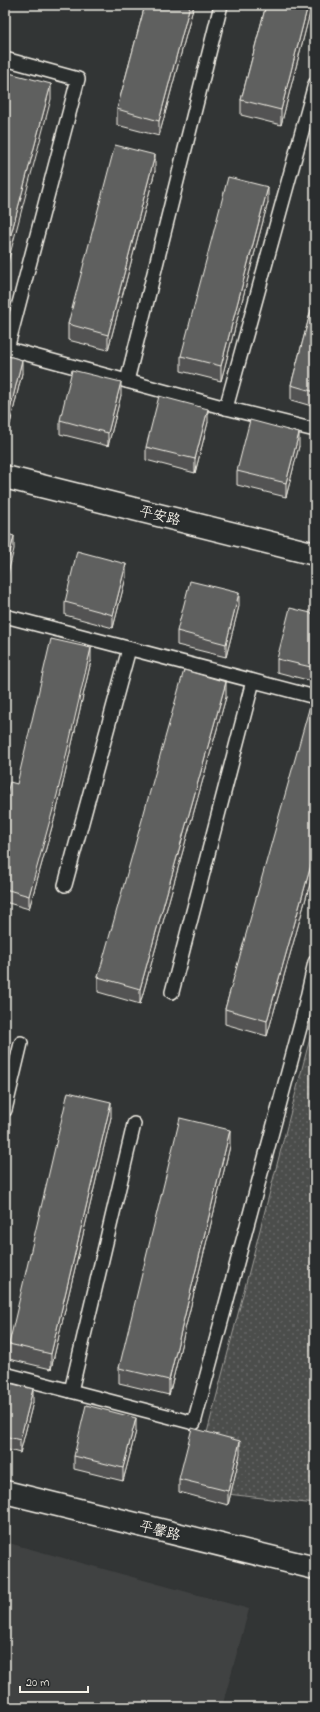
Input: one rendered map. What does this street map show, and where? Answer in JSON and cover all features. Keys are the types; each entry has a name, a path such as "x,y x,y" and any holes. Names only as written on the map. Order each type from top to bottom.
{"street":[{"name":"平安路","path":"5,477 315,554"},
{"name":"平馨路","path":"5,1492 315,1568"}],"lane":[{"path":"127,381 221,5"},
{"path":"5,59 78,79 6,348 226,408 315,430"},
{"path":"226,408 315,84"},
{"path":"5,616 315,698"},
{"path":"65,885 129,649"},
{"path":"172,992 253,681"},
{"path":"5,1374 194,1423 302,1020 315,962"},
{"path":"5,1110 21,1043"},
{"path":"71,1391 134,1124"}],"shaded area":[{"path":"315,1019 315,1504 192,1490"},
{"path":"5,1542 249,1609 222,1707 5,1707"}],"building":[{"path":"145,5 190,5 159,121 117,109"},
{"path":"266,5 308,5 281,110 241,100"},
{"path":"9,73 51,84 5,257 5,89"},
{"path":"115,145 155,155 108,335 68,324"},
{"path":"228,177 268,187 221,366 181,356"},
{"path":"315,295 315,392 291,385"},
{"path":"5,355 22,360 10,410 5,409"},
{"path":"72,370 121,382 108,433 60,420"},
{"path":"159,396 208,409 195,459 146,447"},
{"path":"250,420 299,433 286,483 237,471"},
{"path":"5,533 14,536 5,572"},
{"path":"77,551 126,564 113,615 65,602"},
{"path":"190,581 239,593 226,644 177,631"},
{"path":"290,608 315,614 315,668 277,659"},
{"path":"51,639 91,648 57,795 29,896 5,889 5,800 10,782 17,784"},
{"path":"184,670 226,682 140,989 98,977"},
{"path":"311,702 315,703 315,851 267,1021 225,1009"},
{"path":"68,1092 111,1102 51,1354 9,1344"},
{"path":"180,1118 230,1130 169,1380 119,1368"},
{"path":"5,1382 33,1389 20,1440 5,1436"},
{"path":"86,1405 136,1418 123,1468 74,1456"},
{"path":"192,1428 240,1441 228,1491 179,1479"}]}
